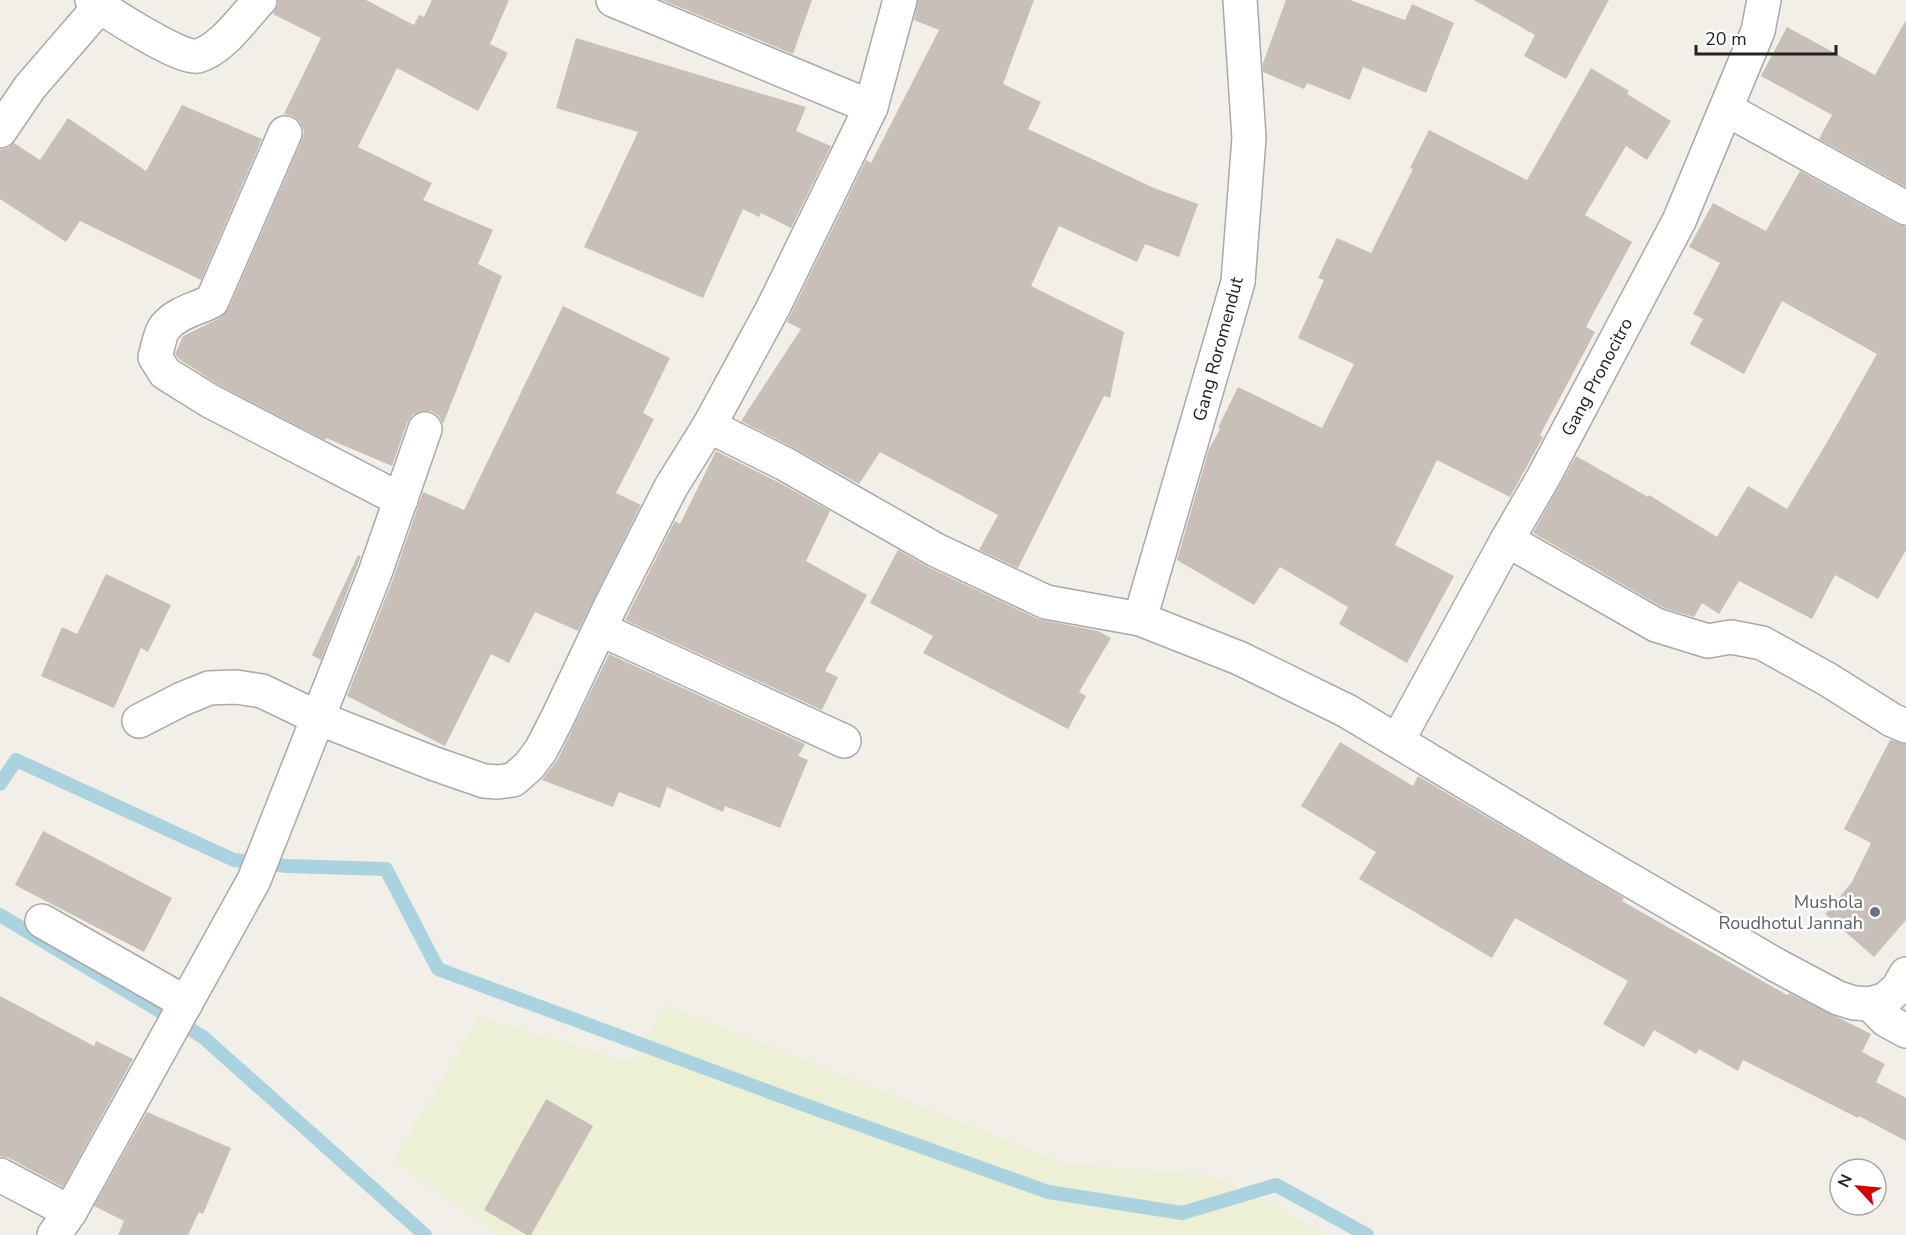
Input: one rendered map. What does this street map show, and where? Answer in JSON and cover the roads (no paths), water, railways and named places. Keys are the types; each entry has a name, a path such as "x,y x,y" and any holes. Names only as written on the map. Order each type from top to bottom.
{"street":[{"path":"0,131 30,87 96,3 160,43 182,54 195,57 210,51 224,39 260,0"},
{"path":"613,0 871,107"},
{"path":"139,722 182,699 209,688 236,687 262,691 318,718 484,781 513,780 529,766 541,750 671,487 709,426 774,308 871,107 900,0"},
{"name":"Gang Roromendut","path":"1140,620 1238,282 1249,138 1240,0"},
{"name":"Gang Pronocitro","path":"1398,740 1507,540 1544,478 1679,221 1758,32 1764,0"},
{"path":"1726,110 1906,208"},
{"path":"285,134 212,301 189,310 165,327 155,357 165,373 210,401 401,500"},
{"path":"709,426 784,464 936,550 1046,602 1140,620 1239,658 1347,711 1587,855 1776,965 1838,998 1854,1003 1870,1004 1886,999 1898,988 1906,974"},
{"path":"0,1175 62,1224 254,880 375,573 425,429"},
{"path":"1507,540 1656,625 1708,641 1731,637 1762,643 1906,726"},
{"path":"600,629 844,741"},
{"path":"42,921 184,1006"},
{"path":"1870,1004 1886,1020 1906,1031"}],"waterway":[{"path":"0,784 16,760 234,860 287,866 386,869 438,969 802,1104 1048,1192 1182,1213 1276,1185 1367,1235"},
{"path":"0,915 203,1037 425,1235"}],"place":[{"name":"Mushola Roudhotul Jannah","path":"1875,912"}]}
